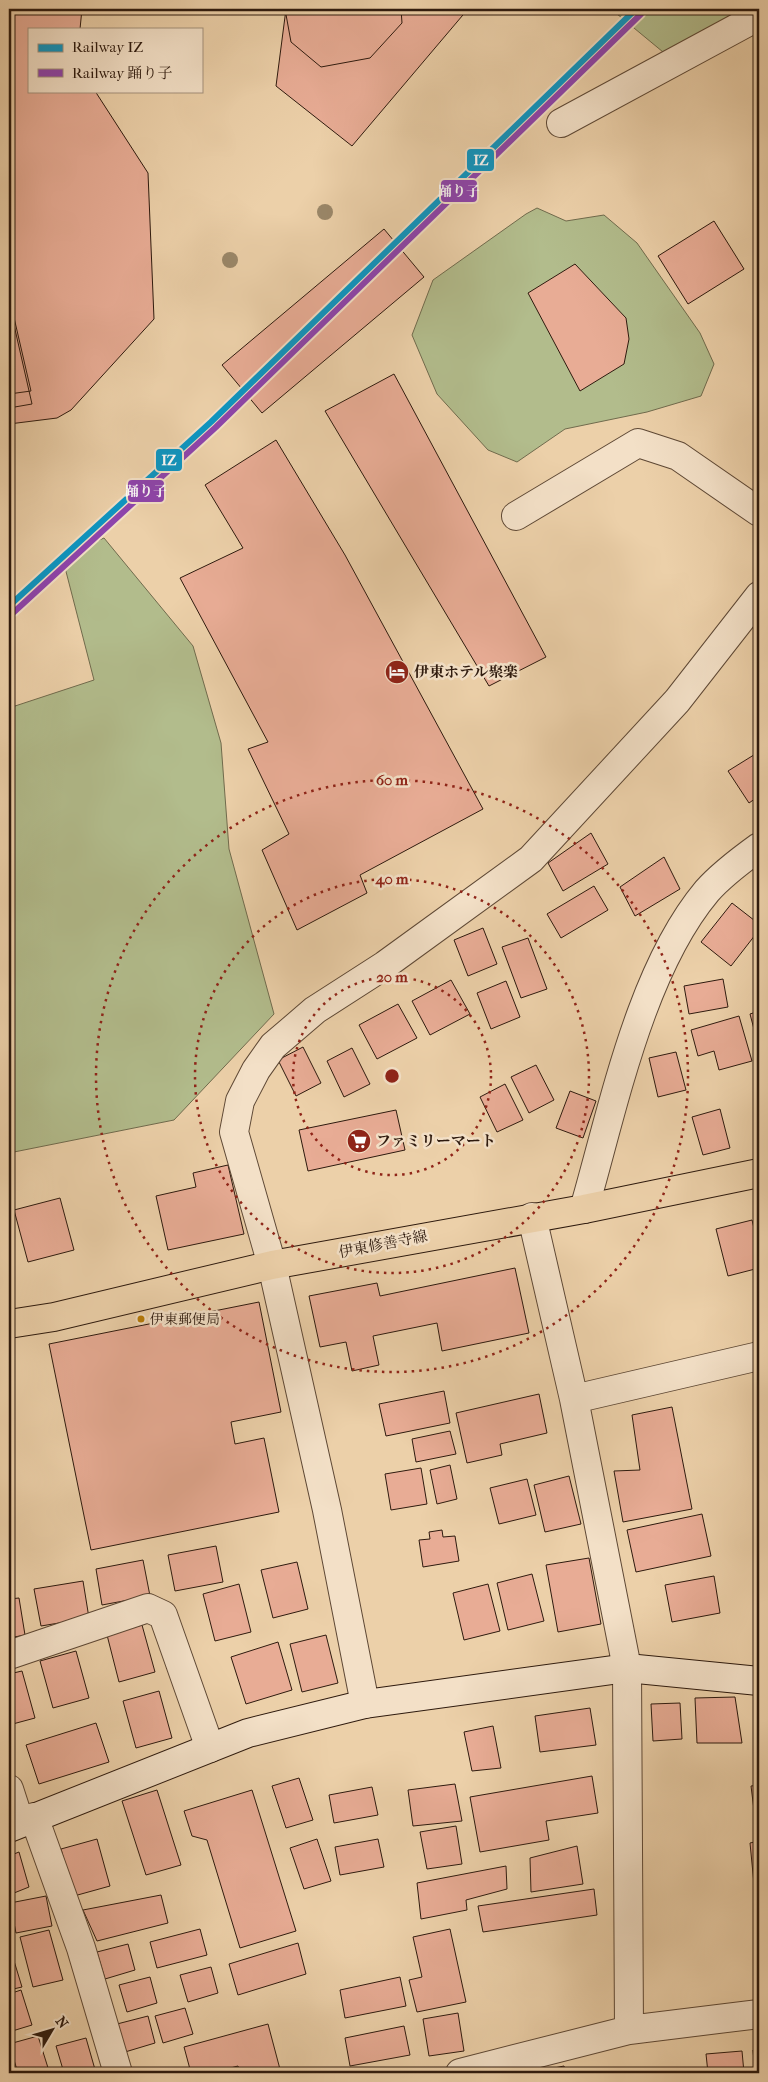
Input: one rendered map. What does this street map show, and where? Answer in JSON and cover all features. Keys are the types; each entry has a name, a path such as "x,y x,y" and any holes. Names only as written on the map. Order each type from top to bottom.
{"main road":[{"name":"伊東修善寺線","path":"9,1324 54,1317 272,1265 584,1208 759,1173"}],"street":[{"path":"560,122 759,16"},
{"path":"516,516 638,443 678,456 759,512"},
{"path":"365,1704 327,1510 272,1265 234,1132 240,1101 256,1070 273,1046 315,1010 385,965 531,859 677,701 759,596"},
{"path":"584,1208 640,1014 678,931 708,891 759,848"},
{"path":"532,1217 574,1399 627,1668 629,2030"},
{"path":"574,1399 759,1356"},
{"path":"9,1655 148,1608 163,1615 210,1748"},
{"path":"21,1823 248,1733 365,1704 627,1668 759,1681"},
{"path":"9,1789 21,1823 81,1948 118,2073"},
{"path":"460,2073 629,2030 759,2014"}],"green space":[{"path":"611,9 759,9 759,16 663,52"},
{"path":"537,208 566,221 604,215 637,243 700,333 714,364 701,396 647,412 565,429 517,462 488,450 437,394 412,335 433,280"},
{"path":"104,538 193,646 221,743 229,849 274,1014 174,1120 9,1153 9,708 94,680 62,556"}],"building":[{"path":"9,9 82,9 80,28 28,28 28,92 96,92 148,173 154,319 71,410 57,418 9,424"},
{"path":"285,9 401,9 402,23 370,58 321,67 291,42"},
{"path":"286,9 468,9 352,146 276,86"},
{"path":"714,221 744,269 688,304 658,256"},
{"path":"384,229 424,277 262,413 222,365"},
{"path":"575,264 626,318 629,339 624,364 580,391 528,293"},
{"path":"9,296 31,391 9,394"},
{"path":"9,303 32,404 9,408"},
{"path":"394,374 546,657 489,686 325,411"},
{"path":"276,440 345,555 483,809 360,875 367,893 297,930 262,850 289,834 248,749 268,742 180,578 243,548 205,485"},
{"path":"757,753 759,796 749,803 728,771"},
{"path":"591,833 608,864 563,891 548,863"},
{"path":"664,857 680,889 635,916 620,887"},
{"path":"594,886 608,910 561,938 547,914"},
{"path":"732,903 759,924 759,930 731,966 701,942"},
{"path":"483,928 497,964 468,976 454,940"},
{"path":"528,938 547,989 521,998 502,947"},
{"path":"723,979 728,1007 689,1014 684,986"},
{"path":"451,980 470,1014 430,1035 412,1001"},
{"path":"506,981 520,1017 491,1029 477,993"},
{"path":"398,1004 417,1038 377,1059 359,1025"},
{"path":"759,1011 759,1048 750,1014"},
{"path":"739,1016 752,1061 719,1070 714,1051 698,1056 691,1030"},
{"path":"303,1047 321,1083 296,1096 278,1060"},
{"path":"352,1048 370,1084 344,1097 327,1061"},
{"path":"676,1052 686,1090 658,1097 649,1058"},
{"path":"536,1065 554,1100 529,1113 511,1077"},
{"path":"505,1084 523,1120 497,1132 480,1097"},
{"path":"570,1091 596,1101 583,1138 556,1128"},
{"path":"720,1109 730,1148 703,1155 692,1117"},
{"path":"396,1110 405,1150 308,1171 299,1130"},
{"path":"228,1165 244,1234 168,1250 156,1196 196,1187 193,1173"},
{"path":"60,1198 74,1250 28,1262 14,1210"},
{"path":"752,1220 759,1249 759,1268 728,1276 716,1229"},
{"path":"515,1268 529,1333 442,1351 437,1323 373,1336 379,1365 352,1371 346,1342 320,1347 309,1296 377,1283 380,1296"},
{"path":"259,1302 281,1412 231,1422 235,1444 264,1438 279,1512 91,1550 49,1344"},
{"path":"444,1391 450,1423 386,1436 379,1404"},
{"path":"539,1394 547,1433 500,1444 502,1455 467,1463 456,1413"},
{"path":"672,1407 692,1509 623,1522 614,1471 640,1470 632,1415"},
{"path":"450,1431 456,1454 416,1462 412,1439"},
{"path":"450,1465 457,1499 437,1504 430,1470"},
{"path":"421,1468 427,1504 391,1510 385,1474"},
{"path":"569,1476 581,1524 545,1532 534,1485"},
{"path":"527,1479 536,1515 499,1524 490,1488"},
{"path":"702,1514 711,1556 636,1572 627,1530"},
{"path":"442,1530 443,1537 455,1536 459,1561 423,1567 419,1540 430,1539 429,1532"},
{"path":"216,1546 223,1582 175,1591 168,1555"},
{"path":"589,1558 601,1624 558,1632 546,1565"},
{"path":"143,1560 150,1596 102,1605 96,1569"},
{"path":"297,1562 308,1609 273,1618 261,1570"},
{"path":"532,1574 544,1621 508,1630 497,1583"},
{"path":"714,1576 720,1613 672,1622 665,1585"},
{"path":"83,1581 89,1618 41,1626 34,1589"},
{"path":"239,1584 251,1632 215,1641 203,1594"},
{"path":"488,1584 500,1631 464,1640 453,1593"},
{"path":"19,1598 25,1635 9,1638 9,1599"},
{"path":"142,1625 155,1672 119,1682 107,1635"},
{"path":"326,1635 338,1683 302,1692 290,1644"},
{"path":"278,1642 292,1690 246,1704 231,1657"},
{"path":"76,1651 89,1698 53,1708 40,1661"},
{"path":"22,1671 35,1718 9,1725 9,1674"},
{"path":"159,1691 172,1738 136,1748 123,1701"},
{"path":"735,1697 742,1743 697,1743 695,1698"},
{"path":"680,1703 682,1739 653,1741 651,1704"},
{"path":"590,1708 596,1745 540,1752 535,1716"},
{"path":"96,1723 109,1762 39,1784 26,1745"},
{"path":"493,1726 501,1768 472,1771 464,1732"},
{"path":"592,1776 598,1813 546,1821 549,1840 480,1852 470,1797"},
{"path":"299,1778 313,1820 286,1828 272,1786"},
{"path":"455,1784 462,1821 413,1826 408,1790"},
{"path":"759,1785 759,1818 755,1818 751,1786"},
{"path":"372,1787 378,1815 334,1823 329,1795"},
{"path":"157,1790 181,1865 146,1875 122,1801"},
{"path":"252,1790 296,1931 240,1948 207,1840 192,1836 184,1811"},
{"path":"456,1826 462,1864 427,1869 420,1832"},
{"path":"97,1839 110,1886 74,1896 61,1849"},
{"path":"317,1839 331,1881 304,1889 290,1848"},
{"path":"378,1839 384,1867 340,1875 335,1847"},
{"path":"759,1841 759,1883 754,1884 750,1843"},
{"path":"577,1846 583,1884 531,1892 530,1858"},
{"path":"19,1852 29,1887 9,1895 9,1856"},
{"path":"506,1866 507,1889 466,1900 467,1910 421,1919 417,1883"},
{"path":"594,1889 597,1915 483,1932 478,1906"},
{"path":"161,1895 168,1923 97,1941 83,1910"},
{"path":"46,1896 52,1926 16,1933 10,1903"},
{"path":"200,1929 207,1955 157,1968 150,1942"},
{"path":"450,1929 466,2002 417,2012 409,1980 422,1977 413,1937"},
{"path":"49,1930 63,1980 33,1987 20,1937"},
{"path":"298,1943 306,1974 238,1995 229,1964"},
{"path":"128,1944 135,1970 105,1979 97,1952"},
{"path":"11,1951 22,1987 9,1990 9,1952"},
{"path":"211,1967 218,1993 188,2002 180,1975"},
{"path":"150,1977 157,2003 127,2012 119,1985"},
{"path":"400,1977 406,2006 345,2018 340,1990"},
{"path":"21,1990 32,2025 9,2032 9,1994"},
{"path":"185,2008 193,2034 163,2043 155,2016"},
{"path":"458,2013 464,2051 429,2056 423,2019"},
{"path":"148,2016 155,2043 125,2052 117,2024"},
{"path":"268,2024 281,2073 240,2073 238,2066 211,2073 191,2073 184,2047"},
{"path":"404,2026 410,2055 350,2066 345,2038"},
{"path":"38,2036 49,2071 18,2073 9,2044"},
{"path":"86,2038 96,2073 64,2073 56,2046"},
{"path":"759,2049 759,2073 755,2073 753,2050"},
{"path":"742,2051 744,2073 708,2073 706,2054"},
{"path":"564,2066 566,2073 530,2073"}],"rail line":[{"name":"IZ","path":"9,606 211,422 636,9"},
{"name":"踊り子","path":"14,612 216,427 641,14"}],"place":[{"name":"伊東ホテル聚楽","path":"397,672"},
{"name":"ファミリーマート","path":"359,1141"},
{"name":"伊東郵便局","path":"141,1319"}]}
